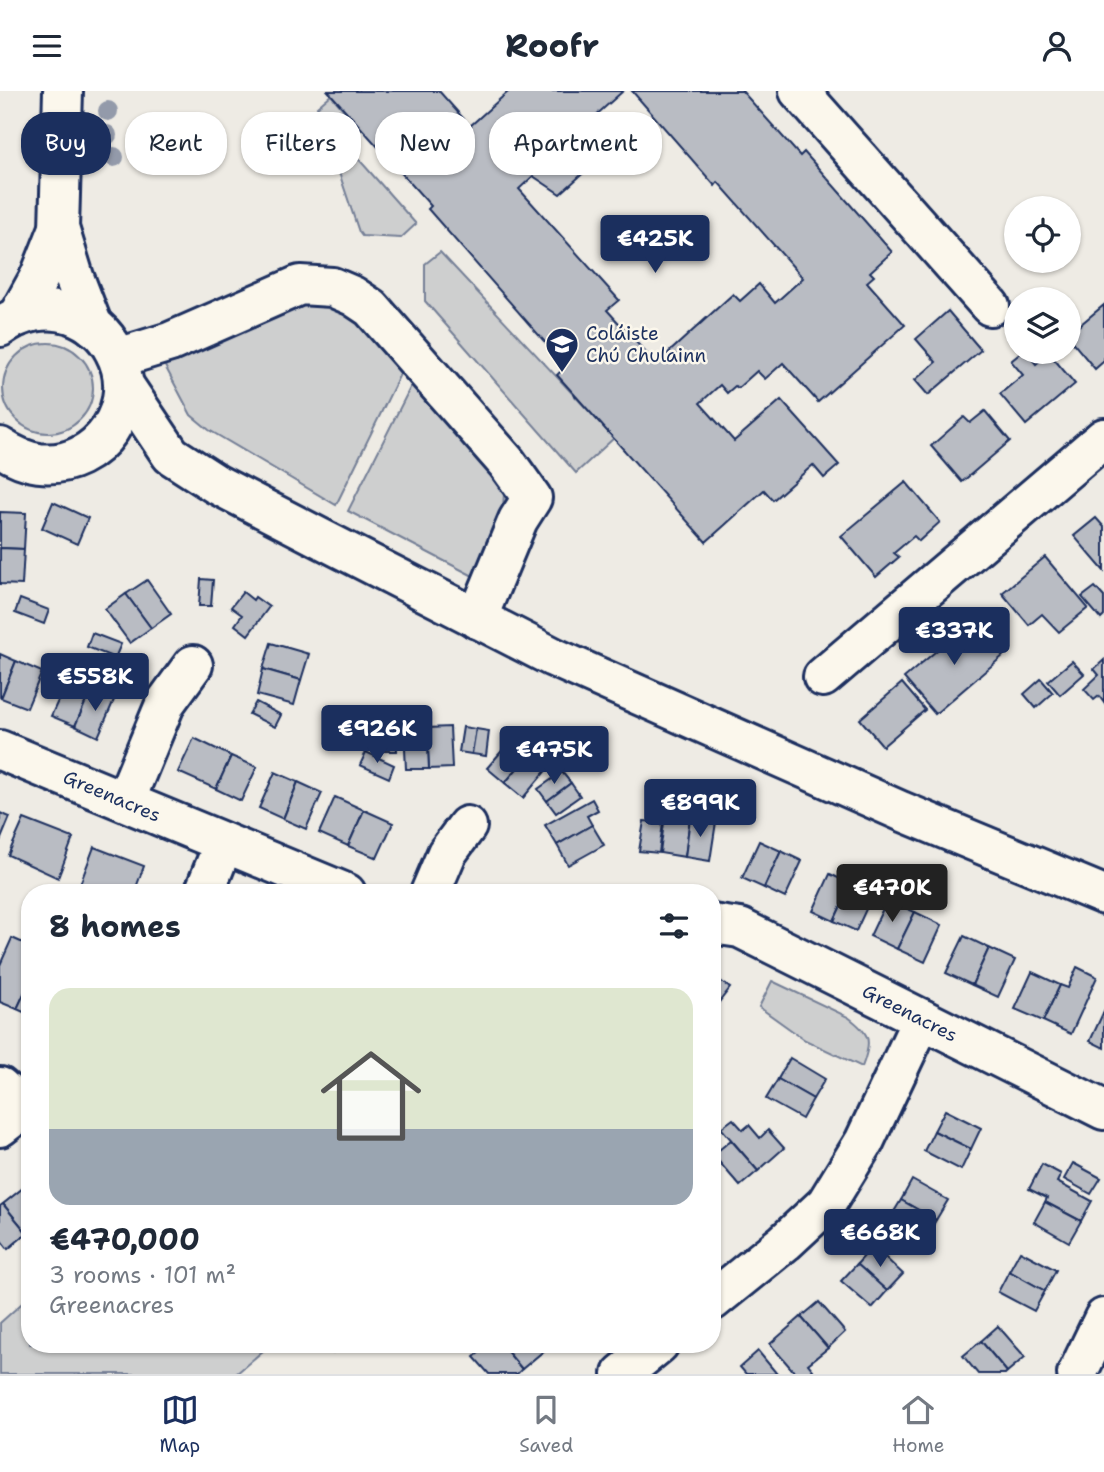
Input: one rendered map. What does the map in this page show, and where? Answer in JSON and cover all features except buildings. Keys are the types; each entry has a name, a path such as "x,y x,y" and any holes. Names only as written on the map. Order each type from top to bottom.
{"street":[{"path":"62,91 59,228 93,326"},
{"path":"799,91 989,306"},
{"path":"9,322 40,276 59,228"},
{"path":"121,372 170,342 300,285 332,287 371,308 507,463 532,498 519,520 477,619"},
{"path":"9,322 33,311 57,311 80,317 93,326 112,346 121,372 171,455 216,484 553,657 901,811 1104,895"},
{"path":"0,447 24,460 38,463 68,461 82,455 105,437 120,413 123,399 121,372"},
{"path":"823,677 1104,438"},
{"path":"94,447 171,455"},
{"path":"125,801 166,702 193,665"},
{"name":"Greenacres","path":"0,750 324,884"},
{"path":"434,884 447,853 467,826"},
{"path":"208,884 224,843"},
{"name":"Greenacres","path":"721,925 740,928 1104,1110"},
{"path":"721,1294 785,1242 826,1204 864,1142 922,1019"},
{"path":"1077,1374 1104,1318"},
{"path":"622,1374 648,1353"}],"shaded area":[{"path":"331,95 346,112 319,112 317,107"},
{"path":"361,162 416,224 401,238 362,236 340,175 361,175"},
{"path":"440,252 614,438 576,473 425,301 425,264"},
{"path":"297,299 335,303 355,314 402,370 336,505 209,430 191,415 165,366 166,355"},
{"path":"48,343 65,347 80,356 89,371 93,388 89,405 80,420 65,429 48,433 31,429 16,420 7,405 3,388 7,371 16,356 31,347"},
{"path":"416,376 502,479 502,520 477,578 348,511"},
{"path":"772,981 848,1017 861,1028 868,1044 862,1067 805,1040 759,1007"},
{"path":"21,1304 21,1353 260,1353 236,1374 0,1374 0,1323"}],"place":[{"name":"Coláiste Chú Chulainn","path":"562,374"}]}
